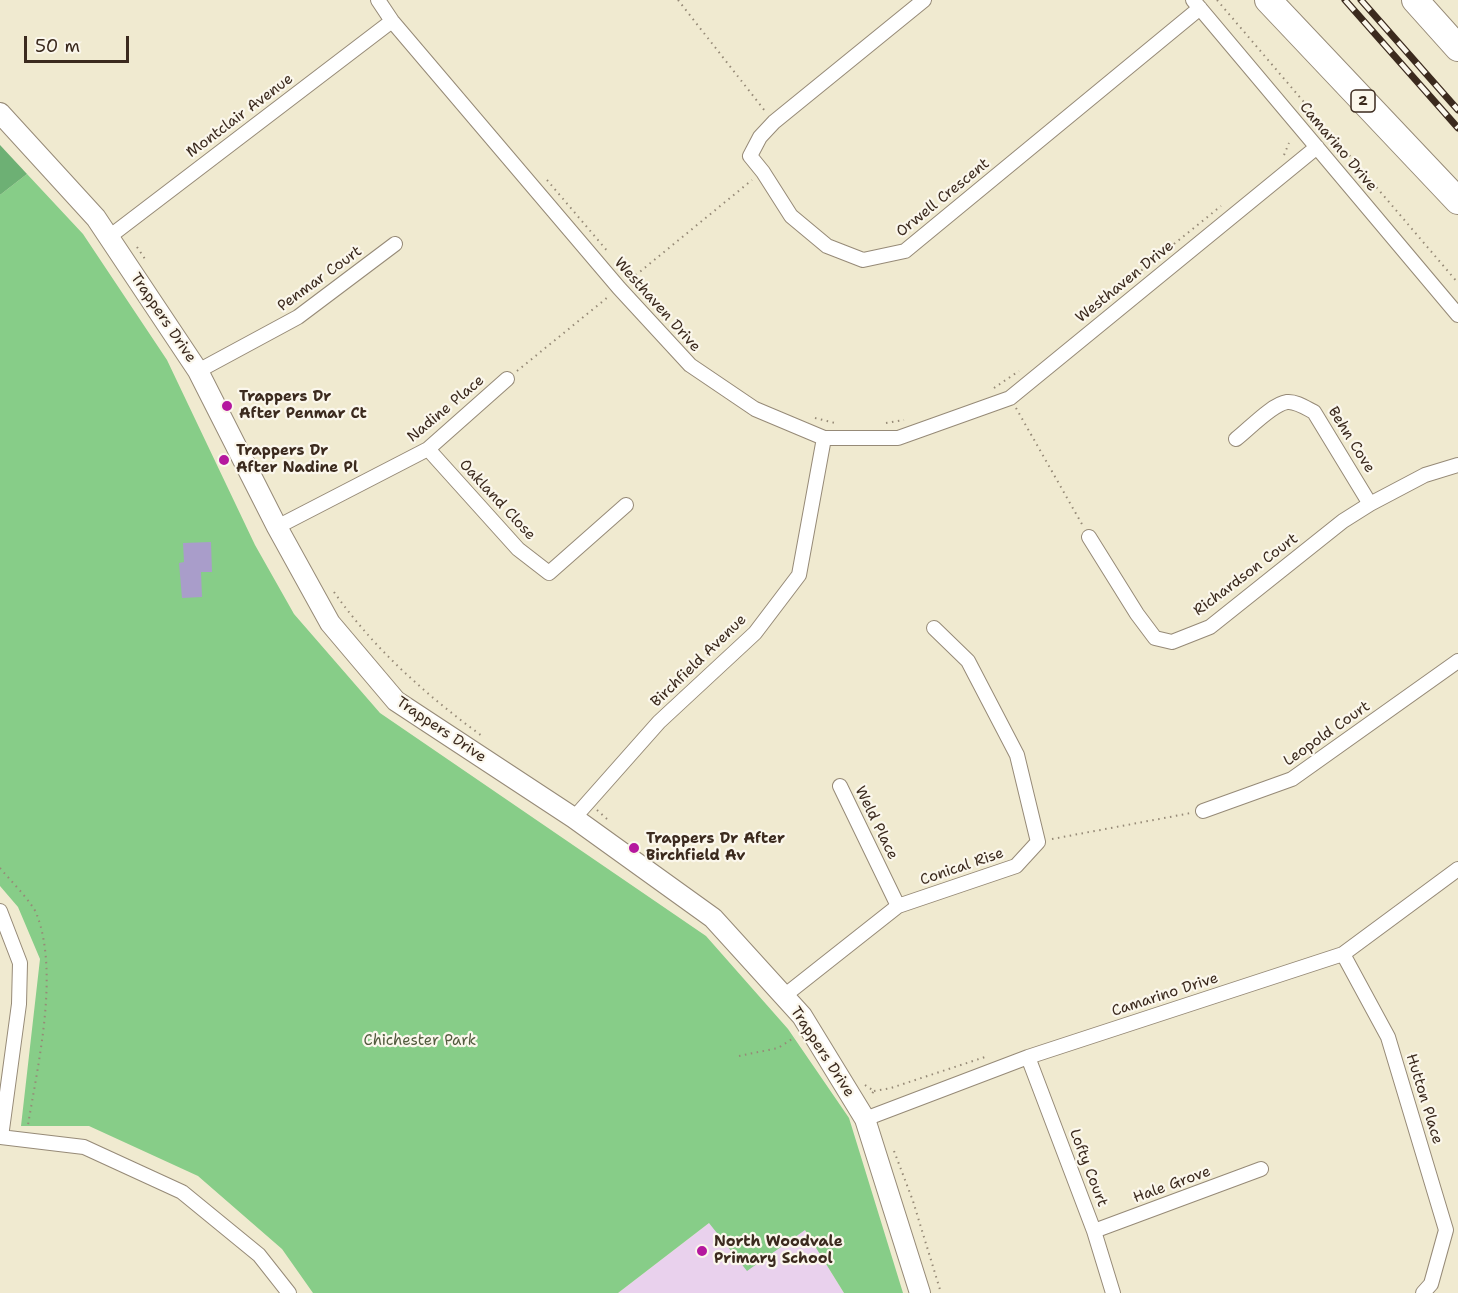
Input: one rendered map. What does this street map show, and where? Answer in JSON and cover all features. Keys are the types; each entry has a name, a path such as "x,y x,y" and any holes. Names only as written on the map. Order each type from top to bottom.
{"highway":[{"name":"2","path":"1268,0 1458,201"},
{"path":"1415,0 1458,48"}],"main road":[{"name":"Trappers Drive","path":"0,113 96,218 109,237 198,371 277,527 330,623 396,701 581,811 713,918 802,1016 872,1116 920,1293"}],"street":[{"name":"Westhaven Drive","path":"378,0 392,21 619,288 690,365 755,409 824,438 898,438 1010,398 1317,147"},
{"name":"Orwell Crescent","path":"924,0 774,122 760,137 750,156 791,216 827,246 863,260 905,251 1197,4"},
{"name":"Camarino Drive","path":"1197,4 1458,315"},
{"name":"Montclair Avenue","path":"109,237 392,21"},
{"name":"Penmar Court","path":"198,371 298,317 395,244"},
{"name":"Nadine Place","path":"277,527 428,449 507,379"},
{"name":"Behn Cove","path":"1236,440 1269,411 1286,402 1301,405 1314,412 1370,504"},
{"name":"Birchfield Avenue","path":"581,811 659,722 755,633 799,575 824,438"},
{"name":"Oakland Close","path":"428,449 518,549 549,573 626,505"},
{"name":"Richardson Court","path":"1089,537 1137,614 1155,638 1172,642 1210,627 1343,521 1370,504 1425,475 1458,465"},
{"path":"934,628 969,662 1017,755 1038,842"},
{"name":"Leopold Court","path":"1203,811 1292,779 1458,661"},
{"name":"Weld Place","path":"840,786 898,906"},
{"name":"Conical Rise","path":"784,996 898,906 1016,866 1038,842"},
{"name":"Camarino Drive","path":"872,1116 1028,1057 1343,954 1458,869"},
{"path":"0,911 20,963 19,1004 1,1137 84,1147 182,1192 259,1255 289,1293"},
{"name":"Hutton Place","path":"1343,954 1388,1037 1446,1230 1431,1284 1423,1293"},
{"name":"Lofty Court","path":"1028,1057 1094,1231 1113,1293"},
{"name":"Hale Grove","path":"1094,1231 1261,1169"}],"path":[{"path":"678,0 774,122"},
{"path":"1217,0 1458,283"},
{"path":"1284,155 1289,143"},
{"path":"507,379 763,172"},
{"path":"541,173 610,254"},
{"path":"1126,284 1222,206"},
{"path":"126,224 131,239 149,266"},
{"path":"987,392 1020,370"},
{"path":"1010,398 1089,537"},
{"path":"815,418 836,423"},
{"path":"884,424 912,418"},
{"path":"330,588 349,614 396,665 490,742"},
{"path":"581,811 602,813 608,820"},
{"path":"1038,842 1203,811"},
{"path":"0,868 37,913 46,954 45,1015 26,1140"},
{"path":"739,1056 778,1048 797,1036"},
{"path":"862,1083 874,1090 891,1088 996,1053"},
{"path":"872,1116 869,1095 874,1090"},
{"path":"891,1143 913,1201 940,1293"}],"shaded area":[{"name":"North Woodvale Primary School","path":"709,1223 805,1230 844,1293 618,1293"}],"green space":[{"path":"0,145 27,174 0,195"},
{"name":"Chichester Park","path":"27,174 83,234 167,360 255,545 294,614 380,713 706,936 788,1029 849,1118 903,1293 844,1293 805,1230 747,1271 709,1223 618,1293 313,1293 282,1249 198,1176 89,1126 21,1126 40,959 18,907 0,886 0,195"}],"building":[{"path":"211,542 212,572 201,572 202,597 182,598 179,563 184,562 183,543"}],"railway":[{"path":"1345,0 1458,128"},
{"path":"1361,0 1458,110"}],"place":[{"name":"Trappers Dr After Penmar Ct","path":"227,406"},
{"name":"Trappers Dr After Nadine Pl","path":"224,460"},
{"name":"Trappers Dr After Birchfield Av","path":"634,848"},
{"name":"North Woodvale Primary School","path":"702,1251"}]}
